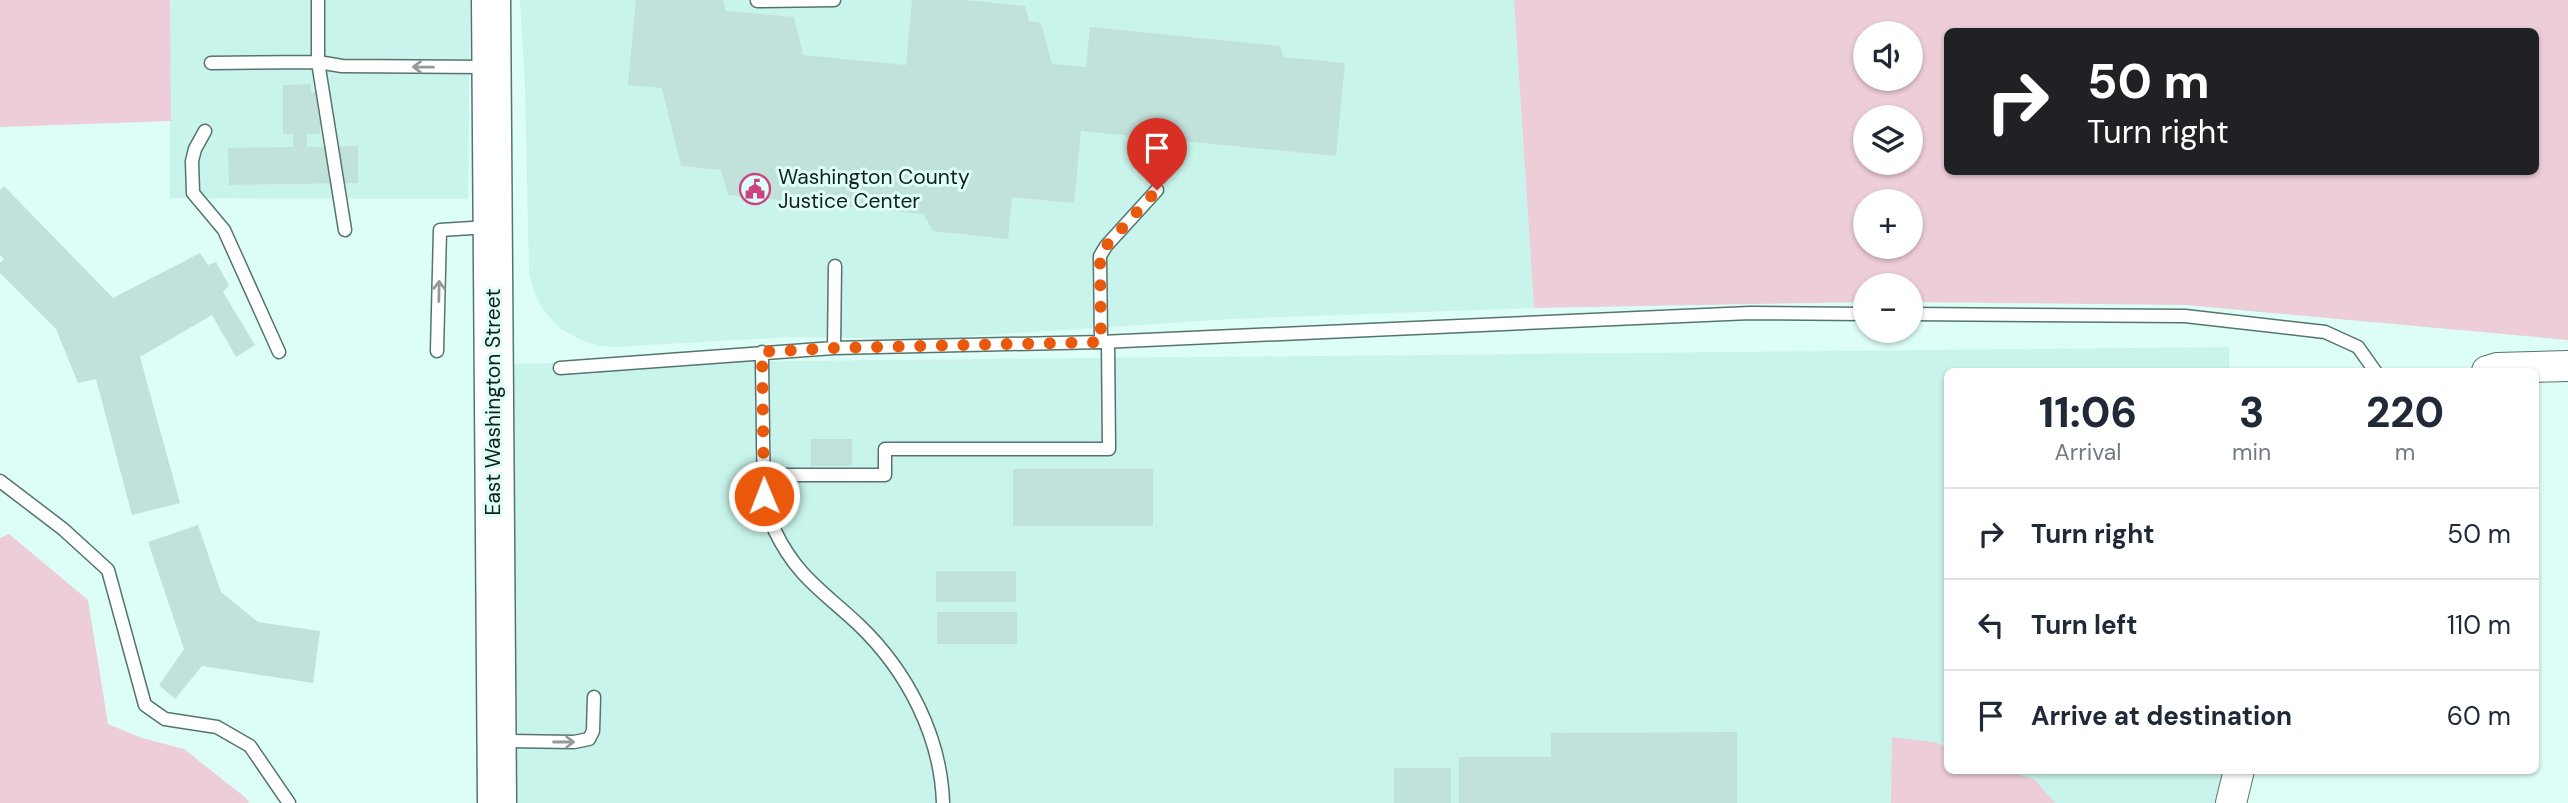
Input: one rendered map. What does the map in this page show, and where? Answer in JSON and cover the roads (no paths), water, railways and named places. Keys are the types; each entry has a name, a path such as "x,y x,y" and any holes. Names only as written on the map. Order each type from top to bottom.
{"main road":[{"name":"East Washington Street","path":"491,0 497,803"}],"street":[{"path":"2497,368 2568,366"},
{"path":"2231,803 2238,774"}],"lane":[{"path":"318,0 318,62 345,230"},
{"path":"757,1 834,0"},
{"path":"211,63 318,62 342,66 491,68"},
{"path":"205,131 192,161 193,193 224,230 279,352"},
{"path":"764,475 885,475 885,449 1109,449 1100,256 1157,190"},
{"path":"437,351 440,230 492,226"},
{"path":"834,348 835,266"},
{"path":"560,368 834,348 1104,342 1750,313 1853,314"},
{"path":"1923,314 2185,316 2325,332 2358,347 2373,368"},
{"path":"762,352 764,496 774,530 809,582 860,626 895,667 919,707 931,736 940,771 943,803"},
{"path":"0,481 63,529 108,569 145,705 165,719 217,727 250,746 289,803"},
{"path":"496,741 574,742 589,739 593,731 594,697"}],"place":[{"name":"Washington County Justice Center","path":"755,189"}]}
